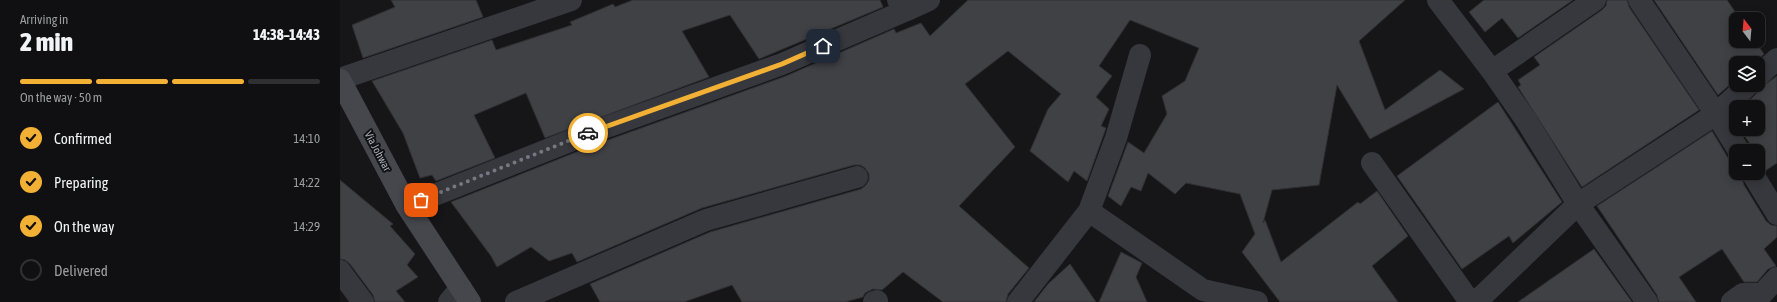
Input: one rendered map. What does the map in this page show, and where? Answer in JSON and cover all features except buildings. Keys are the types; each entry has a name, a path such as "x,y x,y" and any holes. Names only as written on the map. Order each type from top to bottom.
{"street":[{"path":"340,80 571,0"},
{"path":"407,206 590,133 782,64 902,5 929,0"},
{"path":"1438,0 1492,71 1526,120 1578,204 1647,302"},
{"path":"1492,71 1595,0"},
{"path":"1639,0 1735,144"},
{"path":"1018,302 1090,211 1116,138 1140,55"},
{"path":"1765,70 1777,59"},
{"name":"Via Johwar","path":"340,80 407,206 460,297"},
{"path":"1476,302 1578,204 1716,114 1740,92"},
{"path":"1372,162 1470,302"},
{"path":"516,302 706,220 857,177"},
{"path":"1756,180 1777,214"},
{"path":"1090,211 1203,290 1257,302"},
{"path":"340,271 364,302"},
{"path":"1732,302 1742,294 1762,294 1777,278"}],"way so far":[{"path":"421,200 588,133"}],"route":[{"path":"588,133 782,64 823,46"}]}
